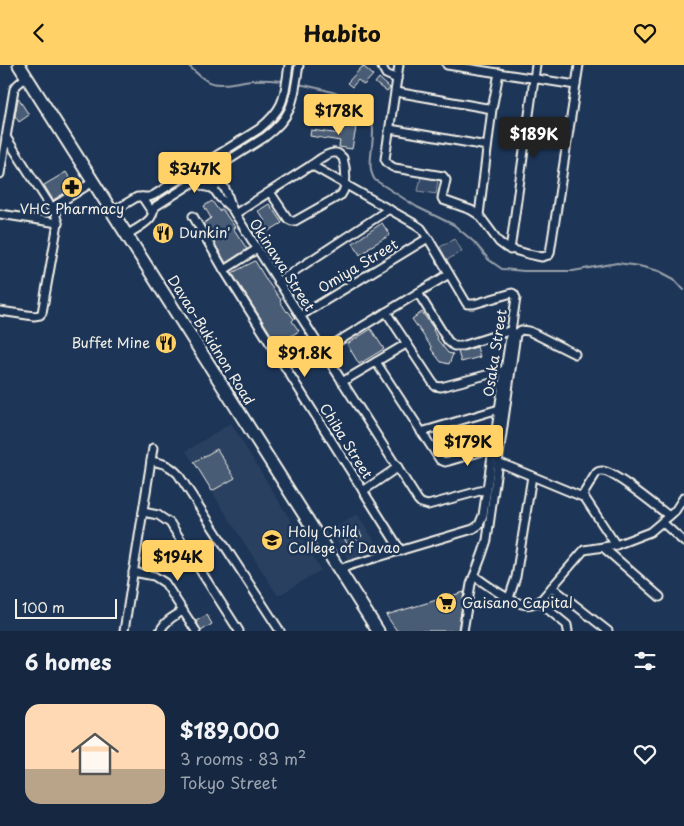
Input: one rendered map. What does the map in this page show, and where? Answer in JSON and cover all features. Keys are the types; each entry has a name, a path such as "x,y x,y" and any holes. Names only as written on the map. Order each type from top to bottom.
{"highway":[{"name":"Davao-Bukidnon Road","path":"19,65 378,631"}],"street":[{"path":"112,212 134,198 154,195 254,132 273,117 281,105 289,65"},
{"path":"126,235 149,221 153,208 274,130 290,109 294,97 299,65"},
{"path":"381,65 386,74 397,79"},
{"path":"399,65 385,159 388,165 395,168 443,175 446,180 443,200 471,210 479,215 499,242 510,250 542,257 550,253 579,65"},
{"path":"447,65 464,66 576,85"},
{"path":"510,250 536,65"},
{"path":"479,215 498,73"},
{"path":"0,174 14,89 26,77"},
{"path":"396,92 492,109"},
{"path":"281,105 290,109"},
{"path":"390,129 487,146"},
{"path":"254,132 260,140"},
{"path":"0,311 37,316 42,313 58,223 52,208 6,137"},
{"path":"233,211 270,191 330,154 334,153 342,156 344,161 345,189 341,195 295,221 288,219 270,191"},
{"path":"213,188 224,177 221,165 215,157"},
{"path":"311,165 421,228 449,274 322,351"},
{"path":"190,172 202,186 213,188 233,211"},
{"path":"221,182 228,193 233,211"},
{"path":"52,208 93,183"},
{"path":"142,197 152,213"},
{"path":"278,282 389,209"},
{"name":"Okinawa Street","path":"233,211 418,500 424,505 432,504 487,489"},
{"path":"0,214 58,223"},
{"name":"Chiba Street","path":"193,216 224,270 400,551"},
{"name":"Omiya Street","path":"300,316 428,238"},
{"path":"224,270 257,249"},
{"name":"Osaka Street","path":"338,569 477,527 481,521 516,295 508,293 470,304 466,302 449,274"},
{"path":"418,293 448,341 454,346 462,346 512,330"},
{"path":"386,312 433,383 438,387 505,370"},
{"path":"463,631 471,584 487,540 516,333 521,330 530,331 575,353"},
{"path":"342,381 406,344"},
{"path":"376,362 442,461 449,461 493,448"},
{"path":"421,432 499,409"},
{"path":"124,631 153,448"},
{"path":"151,461 173,468 178,474 280,631"},
{"path":"498,462 585,498 616,545"},
{"path":"363,491 398,467"},
{"path":"582,496 597,472 603,471 612,474 669,516"},
{"path":"509,598 516,577 532,476"},
{"path":"474,576 523,605 533,605 541,601 584,550 616,545 650,532 675,511 684,497"},
{"path":"143,512 158,515 170,523 239,631"},
{"path":"662,522 684,542"},
{"path":"604,547 660,597"},
{"path":"133,572 161,579 196,631"},
{"path":"552,587 608,631"},
{"path":"538,602 567,625 568,631"},
{"path":"160,631 167,620 183,611"}],"shaded area":[{"path":"421,177 438,180 436,194 418,191"},
{"path":"455,239 462,251 447,260 440,247"},
{"name":"Holy Child College of Davao","path":"231,423 321,570 278,596 186,451"},
{"path":"357,514 381,551 349,561 330,531"}],"building":[{"path":"363,66 373,75 364,85 358,80 352,87 347,83"},
{"path":"379,78 390,88 387,92 375,83"},
{"path":"18,98 29,115 19,122 15,116"},
{"path":"342,125 356,128 352,149 339,147 340,141 310,136 311,130 341,134"},
{"path":"66,172 75,187 53,200 44,185"},
{"path":"212,201 219,211 222,209 247,249 226,263 203,224 211,218 204,206"},
{"path":"269,204 282,223 257,238 252,230 265,221 258,211"},
{"path":"382,223 390,235 360,255 353,243"},
{"path":"255,261 287,312 294,319 292,321 299,331 286,339 288,341 279,347 232,273"},
{"path":"422,312 434,329 437,339 448,353 453,354 449,364 441,362 412,319"},
{"path":"371,329 384,349 359,364 347,344"},
{"path":"477,347 480,357 461,362 458,352"},
{"path":"217,449 235,478 212,491 194,462"},
{"path":"358,529 362,536 348,545 344,538"},
{"name":"Gaisano Capital","path":"464,592 458,631 397,631 386,615"},
{"path":"207,615 212,624 201,631 196,621"}],"waterway":[{"path":"188,65 203,79 214,83 225,84 256,80 284,81"},
{"path":"298,84 339,94 358,104 366,111 373,125 370,164 375,180 417,207 454,225 474,242 489,260 502,269 573,271 617,263 659,271 674,279 684,290"}],"place":[{"name":"VHC Pharmacy","path":"72,187"},
{"name":"Dunkin'","path":"163,233"},
{"name":"Buffet Mine","path":"166,343"},
{"name":"Holy Child College of Davao","path":"272,540"},
{"name":"Gaisano Capital","path":"446,603"}]}
